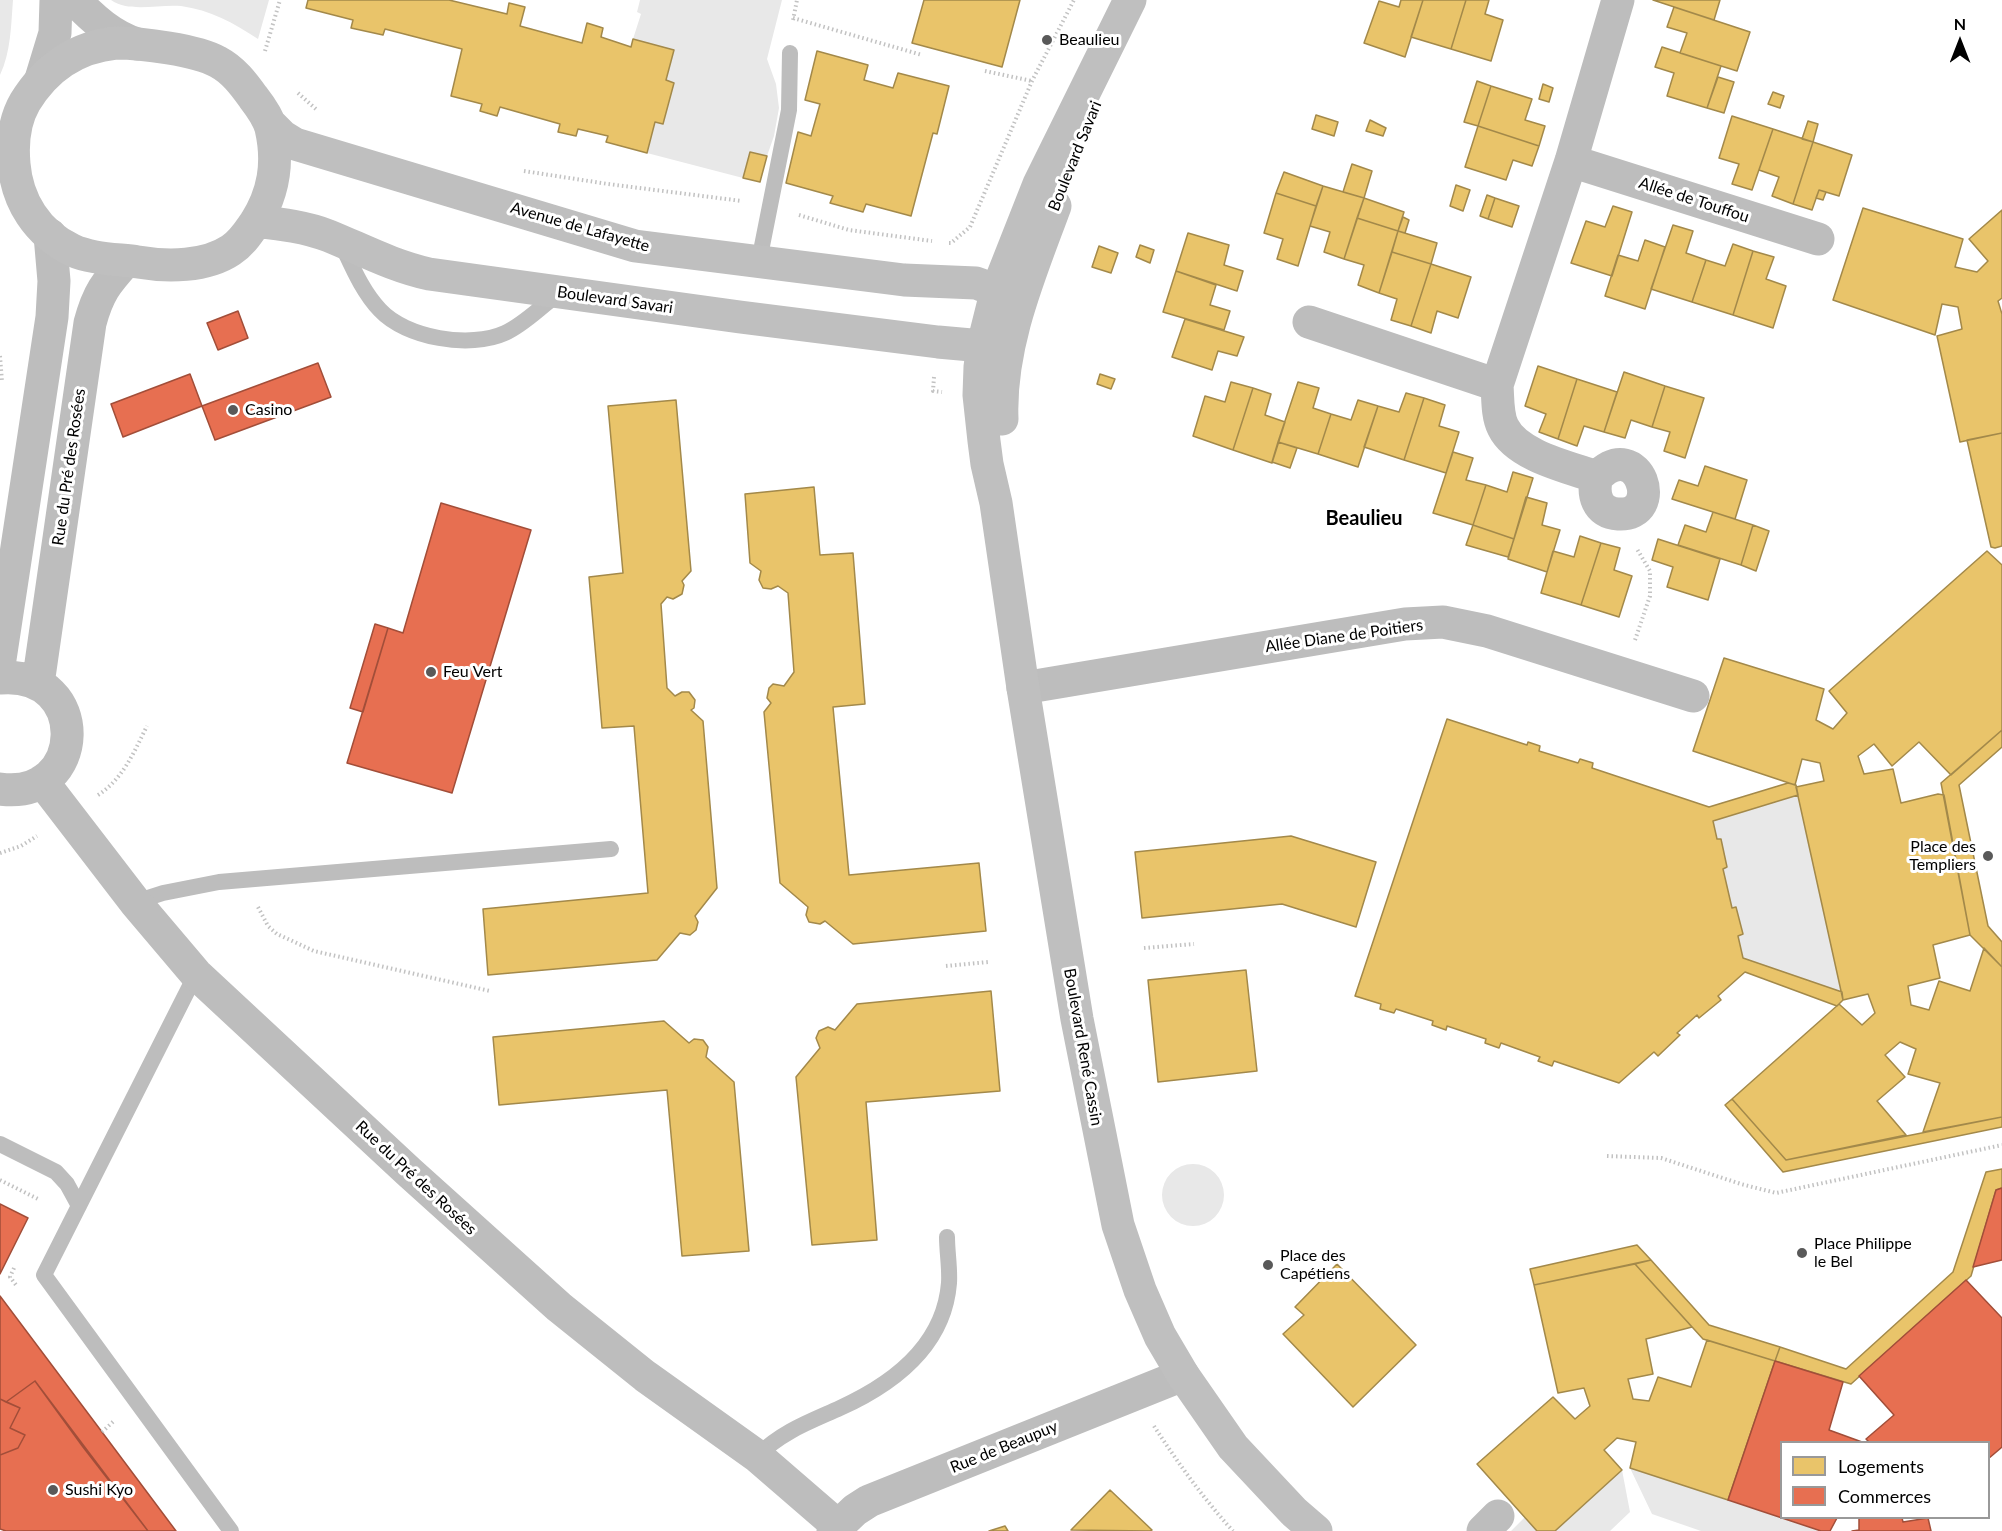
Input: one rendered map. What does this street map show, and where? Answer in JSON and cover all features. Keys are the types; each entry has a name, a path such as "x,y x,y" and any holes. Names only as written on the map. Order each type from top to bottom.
{"street":[{"path":"41,78 55,33 56,0"},
{"path":"75,0 90,16 121,39 137,44"},
{"path":"1615,1 1571,161 1497,385 1502,426 1509,438 1521,448 1597,477 1594,488 1596,499 1602,509 1612,514 1623,515"},
{"name":"Boulevard Savari","path":"1001,342 986,288 995,236 1062,96 1095,46 1128,3"},
{"name":"Boulevard Savari","path":"1001,342 1025,290 1065,177 1109,73 1128,3"},
{"name":"Avenue de Lafayette","path":"116,43 137,44 193,53 217,61 240,78 270,124 275,145 272,188 265,206 245,238 231,251 212,259 182,265 153,265 98,257 72,250 14,209 13,154 7,128 41,78 56,65 87,49 116,43"},
{"name":"Avenue de Lafayette","path":"270,124 282,136 295,144 635,246 986,288"},
{"name":"Allée de Touffou","path":"1571,161 1818,239"},
{"name":"Boulevard Savari","path":"256,221 299,227 329,236 384,261 420,272 561,293 878,334 1001,342"},
{"path":"0,659 52,317 54,281 50,236"},
{"name":"Rue du Pré des Rosées","path":"38,684 90,322 101,292 126,261"},
{"path":"1310,322 1497,385"},
{"name":"Boulevard René Cassin","path":"1001,342 979,395 987,464 996,503 1023,688 1077,1020 1118,1225 1140,1290 1160,1336 1183,1375 1233,1447 1294,1512 1316,1531"},
{"name":"Allée Diane de Poitiers","path":"1023,688 1405,624 1443,622 1487,631 1693,696"},
{"path":"0,678 27,679 54,696 64,712 69,734 64,758 52,774 42,781 15,791 0,789"},
{"name":"Rue du Pré des Rosées","path":"42,781 135,902 196,974 425,1187 559,1307 645,1376 757,1456 835,1528"},
{"name":"Rue de Beaupuy","path":"835,1528 869,1501 1183,1375"}],"lane":[{"path":"759,261 789,110 790,53"},
{"path":"340,242 366,293 381,312 399,325 424,335 457,340 481,340 502,334 516,327 561,293"},
{"path":"135,902 163,893 219,882 611,849"},
{"path":"196,974 44,1275 231,1531"},
{"path":"0,1144 56,1172 67,1184 79,1206"},
{"path":"757,1456 781,1435 857,1400 879,1387 925,1349 940,1319 949,1284 947,1237"}],"path":[{"path":"263,57 280,0"},
{"path":"797,0 793,18 922,55"},
{"path":"519,170 608,184 729,198 769,206 849,230 951,243 970,227 1032,81 1074,0"},
{"path":"985,71 1032,81"},
{"path":"293,87 322,115"},
{"path":"0,356 1,388"},
{"path":"1623,515 1650,571 1650,596 1624,674"},
{"path":"245,880 268,926 288,940 314,951 490,991"},
{"path":"1144,948 1194,944"},
{"path":"946,966 988,962"},
{"path":"1607,1156 1661,1158 1776,1193 2002,1145"},
{"path":"1137,1394 1175,1458 1212,1508 1233,1531"},
{"path":"102,1432 116,1420"}],"shaded area":[{"path":"0,0 13,0 8,48 0,75"},
{"path":"111,0 269,0 258,39 231,23 202,11 181,6 126,6"},
{"path":"640,0 782,0 767,59 776,84 779,108 774,136 767,156 750,152 743,178 647,153 655,122 663,124 674,83 666,80 674,50 633,39 641,14 637,12"},
{"path":"1798,795 1842,992 1743,958 1738,936 1743,934 1736,907 1732,908 1723,869 1727,867 1721,839 1717,839 1713,821"},
{"path":"1187,1164 1199,1164 1215,1173 1222,1183 1224,1195 1222,1207 1215,1217 1199,1226 1187,1226 1176,1221 1167,1212 1162,1201 1162,1189 1167,1178 1176,1169"},
{"path":"1630,1468 1821,1531 1701,1531 1652,1514"},
{"path":"1622,1470 1630,1512 1610,1531 1555,1531"},
{"path":"1525,1517 1537,1531 1511,1531"}],"building: Logements":[{"path":"308,0 449,0 507,14 509,3 525,7 520,26 582,43 587,23 603,28 601,37 631,47 633,39 674,50 666,80 674,83 663,124 655,122 647,153 606,142 608,136 578,129 576,136 558,132 560,124 500,107 497,116 480,111 482,104 451,96 462,49 385,29 383,35 351,28 353,20 306,8"},
{"path":"924,0 1020,0 1002,67 912,43"},
{"path":"1401,0 1423,0 1405,57 1364,43 1379,1 1399,7"},
{"path":"1423,0 1466,0 1451,49 1411,37"},
{"path":"1466,0 1489,0 1485,14 1503,20 1491,61 1451,49"},
{"path":"1653,0 1720,0 1714,20"},
{"path":"1674,7 1750,32 1737,71 1680,53 1687,33 1667,27"},
{"path":"1662,47 1721,66 1707,108 1667,96 1674,73 1655,67"},
{"path":"817,51 868,65 864,80 893,88 898,73 949,86 937,134 933,133 911,216 866,204 863,212 830,203 833,196 786,183 798,132 811,136 820,104 805,100"},
{"path":"1718,77 1734,82 1724,113 1707,108"},
{"path":"1477,81 1491,86 1478,126 1464,122"},
{"path":"1543,84 1553,88 1549,102 1539,99"},
{"path":"1491,86 1532,99 1525,120 1545,126 1539,146 1478,126"},
{"path":"1773,92 1784,96 1780,108 1768,104"},
{"path":"1316,115 1338,122 1334,136 1312,129"},
{"path":"1732,116 1773,129 1752,190 1732,184 1739,164 1719,158"},
{"path":"1370,120 1386,128 1383,136 1366,131"},
{"path":"1808,121 1818,124 1813,142 1802,139"},
{"path":"1478,126 1539,146 1532,166 1513,160 1506,180 1465,167"},
{"path":"1773,129 1813,142 1793,204 1772,196 1779,177 1759,170"},
{"path":"1813,142 1852,155 1839,196 1819,190 1812,210 1793,204"},
{"path":"750,152 767,156 760,182 743,178"},
{"path":"1352,164 1372,171 1364,198 1343,192"},
{"path":"1284,172 1323,186 1316,206 1276,193"},
{"path":"1456,185 1470,190 1463,211 1450,206"},
{"path":"1323,186 1364,198 1344,259 1324,252 1330,232 1310,226"},
{"path":"1819,190 1826,192 1823,200 1816,198"},
{"path":"1276,193 1316,206 1298,266 1277,259 1283,239 1264,233"},
{"path":"1487,195 1495,198 1488,219 1480,216"},
{"path":"1364,198 1404,212 1398,231 1357,218"},
{"path":"1495,198 1519,206 1512,227 1488,219"},
{"path":"1613,206 1632,212 1612,276 1571,263 1586,221 1605,227"},
{"path":"1863,208 1963,239 1955,267 1977,272 1988,261 1969,239 2002,210 2002,298 1998,301 2002,314 2002,433 1960,442 1937,336 1962,329 1958,307 1942,304 1935,335 1833,300"},
{"path":"1403,217 1409,220 1405,233 1398,231"},
{"path":"1357,218 1398,231 1379,293 1358,285 1364,265 1344,259"},
{"path":"1673,225 1693,231 1686,253 1706,260 1692,302 1651,289"},
{"path":"1398,231 1437,243 1431,264 1392,252"},
{"path":"1188,233 1229,245 1224,265 1243,271 1237,291 1176,271"},
{"path":"1645,240 1665,247 1645,309 1605,296 1618,255 1638,261"},
{"path":"1733,244 1753,251 1733,315 1692,302 1706,260 1725,266"},
{"path":"1140,245 1154,250 1150,263 1136,257"},
{"path":"1099,246 1118,253 1111,273 1092,267"},
{"path":"1753,251 1774,257 1766,279 1786,286 1773,328 1733,315"},
{"path":"1392,252 1431,264 1411,326 1391,320 1397,299 1379,293"},
{"path":"1431,264 1471,277 1458,318 1437,311 1431,333 1411,326"},
{"path":"1176,271 1216,285 1210,305 1230,311 1224,330 1163,312"},
{"path":"1185,319 1244,337 1237,356 1218,351 1212,370 1172,357"},
{"path":"1538,366 1577,379 1558,439 1539,432 1546,414 1525,406"},
{"path":"1624,372 1665,386 1652,427 1631,420 1625,438 1604,432"},
{"path":"1100,374 1115,379 1111,389 1097,384"},
{"path":"1577,379 1617,392 1604,432 1584,426 1577,446 1558,439"},
{"path":"1231,382 1253,388 1233,450 1193,436 1205,396 1225,402"},
{"path":"1298,382 1319,388 1313,408 1331,414 1318,454 1278,442"},
{"path":"1665,386 1704,398 1685,458 1664,451 1670,432 1652,427"},
{"path":"1253,388 1271,394 1265,415 1285,422 1272,463 1233,450"},
{"path":"1406,393 1424,398 1404,460 1364,447 1378,406 1399,412"},
{"path":"1424,398 1445,405 1439,426 1459,432 1446,473 1404,460"},
{"path":"676,400 691,571 682,581 684,585 682,594 673,599 667,597 661,604 667,688 675,696 682,692 689,692 695,700 694,708 691,710 703,721 717,888 695,916 698,922 696,930 690,935 680,933 657,960 488,975 483,909 648,893 634,726 602,728 589,577 623,573 608,406"},
{"path":"1358,400 1378,406 1358,467 1318,454 1331,414 1351,420"},
{"path":"2002,433 2002,546 1995,548 1991,547 1967,440"},
{"path":"1278,442 1297,448 1290,468 1272,462"},
{"path":"1453,452 1473,458 1466,480 1486,485 1473,525 1433,513"},
{"path":"1705,466 1747,480 1735,519 1672,499 1679,480 1698,486"},
{"path":"1513,472 1533,478 1514,539 1473,525 1486,485 1507,492"},
{"path":"814,487 820,555 853,553 865,704 833,707 849,875 979,863 986,931 853,944 825,921 820,924 809,922 806,915 808,907 780,883 764,712 771,703 767,698 769,688 773,684 784,686 794,672 788,593 778,586 771,589 763,588 759,580 761,571 750,563 745,494"},
{"path":"1526,497 1547,503 1542,525 1560,530 1547,572 1508,559"},
{"path":"1713,512 1753,525 1741,565 1678,545 1685,525 1706,532"},
{"path":"1473,525 1514,539 1508,557 1466,545"},
{"path":"1753,525 1769,531 1756,571 1741,565"},
{"path":"1580,536 1601,543 1581,605 1541,593 1553,551 1574,557"},
{"path":"1658,539 1720,559 1708,600 1667,587 1673,567 1652,560"},
{"path":"1601,543 1620,548 1614,570 1632,576 1619,617 1581,605"},
{"path":"1987,551 2002,565 2002,730 1951,775 1919,742 1892,766 1874,744 1858,756 1864,774 1893,769 1901,803 1938,794 1944,795 1970,935 1933,945 1940,978 1908,986 1911,1005 1929,1010 1939,981 1970,991 1984,948 2002,967 2002,1117 1923,1132 1940,1083 1908,1074 1916,1049 1900,1042 1885,1055 1905,1077 1877,1101 1906,1135 1786,1160 1732,1099 1839,1004 1862,1025 1875,1013 1868,994 1843,1000 1796,787 1824,781 1820,763 1802,759 1795,785 1693,751 1724,658 1824,689 1816,720 1833,729 1847,713 1829,691"},
{"path":"1447,719 1527,745 1528,742 1540,746 1539,751 1578,763 1580,759 1593,763 1592,768 1709,807 1788,783 1796,785 1798,795 1713,821 1717,839 1721,839 1727,867 1723,869 1732,908 1736,907 1743,934 1738,936 1743,958 1842,992 1843,1000 1837,1006 1745,972 1718,996 1721,1000 1699,1018 1697,1015 1677,1033 1680,1035 1658,1056 1654,1052 1619,1083 1554,1061 1552,1066 1538,1061 1540,1057 1501,1043 1499,1048 1485,1043 1486,1039 1447,1026 1446,1030 1432,1025 1433,1021 1396,1009 1394,1013 1380,1009 1381,1004 1355,996"},
{"path":"2002,730 2002,747 1959,785 1988,926 2002,942 2002,967 1970,935 1941,783"},
{"path":"1291,836 1376,862 1356,927 1282,904 1142,918 1135,852"},
{"path":"1246,970 1257,1071 1158,1082 1148,980"},
{"path":"991,991 1000,1091 866,1102 877,1240 812,1245 796,1077 820,1048 816,1038 819,1031 828,1027 835,1030 857,1004"},
{"path":"664,1021 689,1043 694,1039 703,1040 708,1047 706,1057 734,1082 749,1251 682,1256 667,1090 499,1105 493,1037"},
{"path":"1732,1099 1786,1160 2002,1117 2002,1127 1783,1172 1725,1105"},
{"path":"2002,1169 2002,1188 1996,1190 1971,1276 1851,1384 1775,1361 1780,1347 1846,1369 1953,1272 1986,1172"},
{"path":"1637,1245 1651,1260 1534,1285 1530,1269"},
{"path":"1651,1260 1709,1325 1780,1347 1775,1361 1703,1339 1635,1264"},
{"path":"1337,1264 1416,1345 1353,1407 1283,1334 1304,1315 1295,1307"},
{"path":"1635,1264 1692,1327 1646,1339 1653,1374 1628,1379 1633,1399 1649,1401 1658,1377 1691,1387 1707,1340 1775,1361 1728,1500 1630,1468 1636,1442 1617,1438 1604,1450 1622,1470 1555,1531 1537,1531 1477,1464 1553,1397 1575,1419 1590,1406 1584,1388 1558,1393 1534,1285"},
{"path":"1110,1490 1152,1530 1071,1530"},
{"path":"1005,1526 1008,1531 989,1531"}],"building: Commerces":[{"path":"238,311 248,338 218,350 207,323"},
{"path":"318,363 331,397 215,440 202,406"},
{"path":"190,374 202,406 123,437 111,404"},
{"name":"Feu Vert","path":"441,503 531,530 452,793 347,763 388,628 403,633"},
{"path":"375,624 388,628 363,712 350,708"},
{"path":"2002,1188 2002,1260 1973,1267 1996,1190"},
{"path":"0,1204 28,1218 0,1274"},
{"path":"1966,1280 2002,1318 2002,1447 1990,1457 1990,1441 1868,1441 1866,1439 1894,1415 1859,1376"},
{"path":"0,1296 176,1531 148,1531 35,1381 6,1402 0,1399"},
{"path":"1775,1361 1843,1382 1829,1430 1859,1441 1780,1441 1780,1517 1728,1500"},
{"path":"35,1381 148,1531 6,1531 0,1529 0,1455 18,1448 25,1435 10,1428 20,1408 6,1402"},
{"path":"0,1399 20,1408 10,1428 25,1435 18,1448 0,1455"},
{"path":"1785,1519 1836,1519 1830,1531 1821,1531"},
{"path":"1859,1519 1902,1519 1903,1522 1928,1519 1931,1531 1852,1531 1859,1530"}],"place":[{"name":"Beaulieu","path":"1047,40"},
{"name":"Casino","path":"233,410"},
{"name":"Feu Vert","path":"431,672"},
{"name":"Place des Templiers","path":"1988,856"},
{"name":"Place Philippe le Bel","path":"1802,1253"},
{"name":"Place des Capétiens","path":"1268,1265"},
{"name":"Sushi Kyo","path":"53,1490"}],"district":[{"name":"Beaulieu","path":"1364,519"}]}
